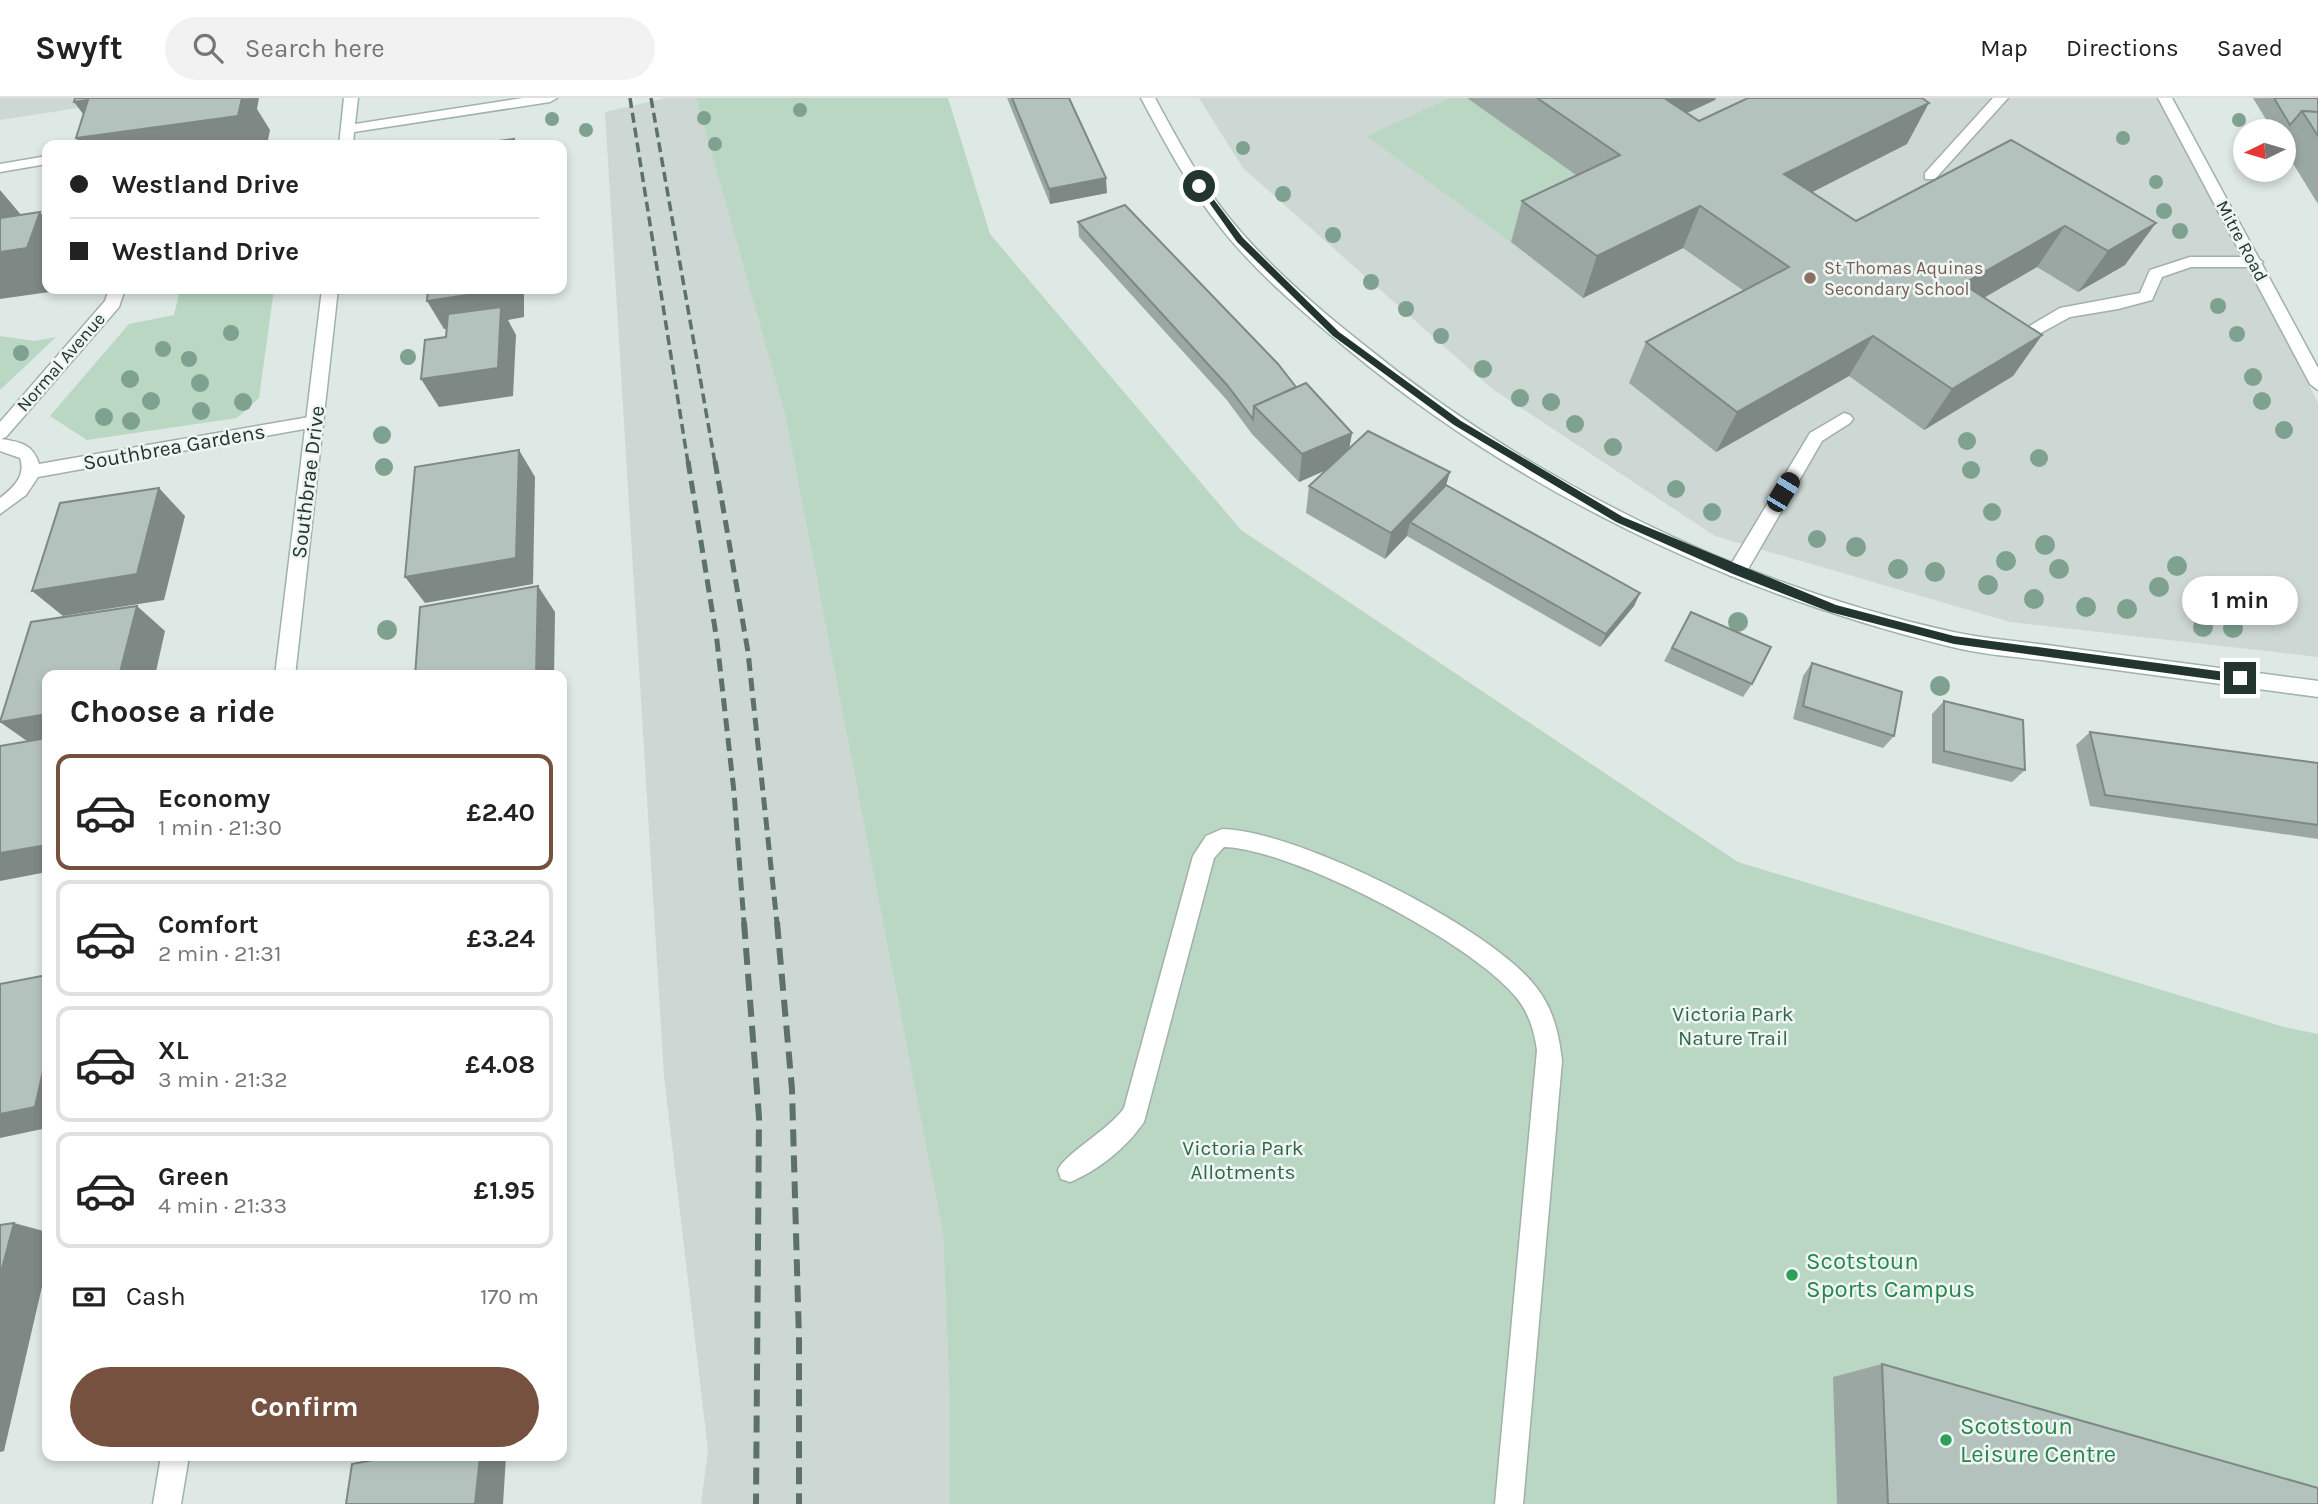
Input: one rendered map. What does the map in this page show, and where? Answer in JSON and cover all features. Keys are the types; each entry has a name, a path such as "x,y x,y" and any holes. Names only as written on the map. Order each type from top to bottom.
{"street":[{"path":"347,140 351,98"},
{"path":"348,129 550,98"},
{"path":"1148,98 1185,167 1240,240 1336,334 1457,423 1619,519 1737,571 1834,609 1954,640 2318,689"},
{"path":"1930,176 2001,98"},
{"name":"Mitre Road","path":"2165,98 2318,384"},
{"path":"0,168 42,161"},
{"path":"1997,349 2066,312 2118,304 2146,296 2155,274 2190,262 2255,262"},
{"name":"Normal Avenue","path":"0,433 113,303 116,294"},
{"name":"Southbrae Drive","path":"286,670 329,294"},
{"path":"1737,571 1816,437 1844,419"},
{"name":"Southbrea Gardens","path":"32,472 315,422"},
{"path":"0,445 18,448 27,454 32,472 26,484 0,507"},
{"path":"1070,1170 1107,1146 1122,1133 1135,1114 1204,856 1214,842 1222,838 1242,839 1339,874 1443,927 1486,954 1508,972 1535,1003 1545,1021 1549,1051 1509,1504"},
{"path":"167,1504 174,1461"}],"shaded area":[{"path":"0,98 142,98 0,120"},
{"path":"666,98 696,98 785,414 943,1234 950,1407 950,1504 701,1504 708,1450 664,1076 605,112"},
{"name":"St Thomas Aquinas Secondary School","path":"1199,98 2161,98 2318,403 2318,657 2010,622 1715,536 1491,388 1243,168"}],"green space":[{"path":"696,98 948,98 990,234 1241,530 1738,862 2284,1027 2318,1034 2318,1504 950,1504 950,1407 943,1234 785,414"},
{"path":"1450,98 1467,98 1607,197 1511,242 1367,136"},
{"path":"179,294 273,294 259,398 237,418 87,440 50,416 129,324 174,315"},
{"path":"0,336 35,341 56,337 0,390"}],"building":[{"path":"75,98 242,98 238,116 76,138 88,100 74,102"},
{"path":"1012,98 1069,98 1106,178 1049,189"},
{"path":"1537,98 1664,98 1699,121 1748,98 1922,98 1929,103 1784,174 1856,221 2011,140 2156,223 2108,251 2065,226 1963,284 2042,335 1952,389 1873,336 1737,412 1646,342 1789,267 1700,206 1597,256 1522,201 1620,155"},
{"path":"2274,98 2318,98 2318,112 2302,111 2295,119 2286,119"},
{"path":"2302,111 2318,112 2318,136"},
{"path":"1125,205 1278,364 1296,387 1254,406 1253,419 1227,385 1078,222"},
{"path":"40,212 27,248 0,252 0,218"},
{"path":"428,294 474,294 427,301"},
{"path":"501,307 498,368 421,379 425,340 446,337 448,314"},
{"path":"1306,383 1352,433 1302,454 1254,406"},
{"path":"1368,431 1450,472 1391,533 1309,486"},
{"path":"519,450 516,558 405,577 415,467"},
{"path":"1446,485 1640,593 1606,634 1410,522"},
{"path":"159,488 137,574 32,591 60,503"},
{"path":"538,586 536,670 415,670 420,607"},
{"path":"137,606 121,670 42,670 42,715 0,722 31,622"},
{"path":"1691,612 1771,647 1752,684 1672,648"},
{"path":"1812,663 1902,692 1894,736 1803,706"},
{"path":"1944,701 2023,720 2025,770 1944,751"},
{"path":"2090,732 2318,763 2318,825 2105,795"},
{"path":"42,739 42,846 0,853 0,746"},
{"path":"42,976 42,1076 35,1107 0,1114 0,984"},
{"path":"14,1223 0,1276 0,1225"},
{"name":"Scotstoun Leisure Centre","path":"1882,1364 2318,1488 2318,1504 1888,1504"},
{"path":"368,1461 479,1461 475,1504 346,1504 352,1464"}],"railway":[{"path":"630,98 688,463"},
{"path":"651,98 715,463"},
{"path":"688,461 717,641 734,792 744,923"},
{"path":"715,461 748,652 777,923"},
{"path":"744,922 759,1117 756,1504"},
{"path":"777,922 792,1089 799,1340 799,1504"}],"place":[{"name":"St Thomas Aquinas Secondary School","path":"1810,278"},
{"name":"Scotstoun Sports Campus","path":"1792,1275"},
{"name":"Scotstoun Leisure Centre","path":"1946,1440"}],"route":[{"path":"1199,186 1240,240 1336,334 1457,423 1619,519 1737,571 1834,609 1954,640 2240,678"}],"park label":[{"name":"Victoria Park Nature Trail","path":"1733,1026"},
{"name":"Victoria Park Allotments","path":"1243,1160"}]}
